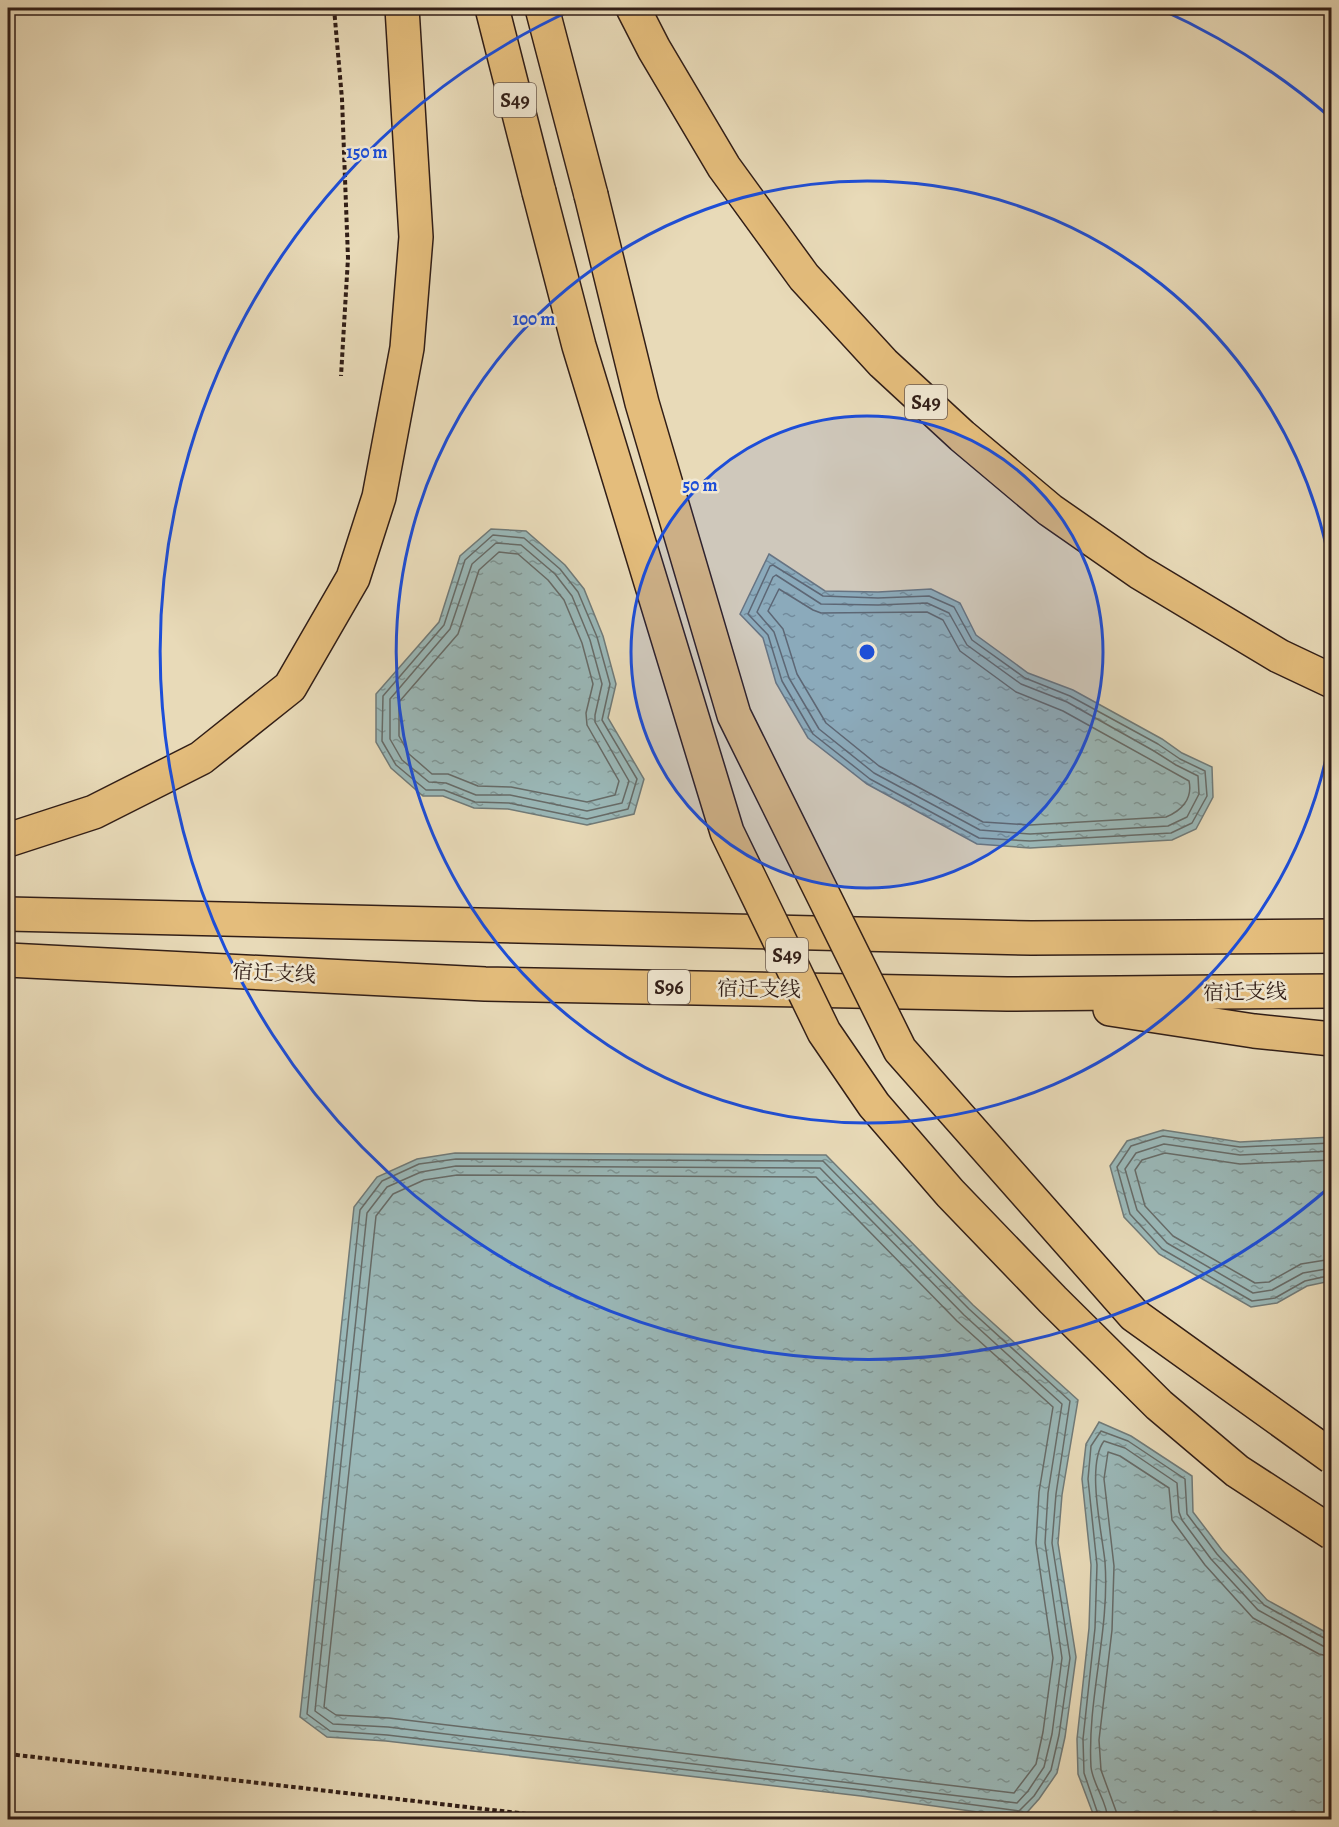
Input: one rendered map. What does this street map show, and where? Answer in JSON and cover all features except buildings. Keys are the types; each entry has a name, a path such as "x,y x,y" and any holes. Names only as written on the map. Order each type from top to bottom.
{"highway":[{"path":"8,840 94,812 201,759 290,687 353,578 379,497 407,348 416,237 402,8"},
{"name":"S49","path":"492,8 579,346 727,832 824,1032 874,1105 950,1193 1151,1397 1237,1471 1332,1533"},
{"path":"542,8 642,403 734,715 900,1050 1134,1315 1332,1456"},
{"name":"S49","path":"633,8 654,49 724,167 804,277 883,363 962,436 1050,510 1139,572 1278,656 1332,681"},
{"path":"8,914 1031,938 1332,936"},
{"name":"宿迁支线","path":"8,960 485,984 1007,994 1332,991"},
{"path":"1007,994 1254,1031 1332,1039"}],"path":[{"path":"334,8 342,99 348,258 341,376"},
{"path":"8,1754 579,1820"},
{"path":"524,1813 524,1820"}],"water":[{"path":"491,529 526,531 565,565 584,589 603,636 616,684 608,718 644,779 634,814 587,825 508,809 474,808 443,796 423,796 391,768 376,742 376,694 439,622 460,556"},
{"path":"769,554 825,591 878,592 931,589 960,603 976,635 1028,673 1073,690 1162,739 1182,753 1212,767 1213,797 1196,829 1172,840 1030,848 977,844 867,784 808,738 776,683 763,638 740,614"},
{"path":"1163,1130 1240,1142 1331,1137 1331,1281 1307,1286 1277,1303 1251,1307 1159,1254 1124,1217 1110,1166 1127,1141"},
{"path":"455,1153 826,1155 973,1305 1078,1400 1062,1495 1058,1543 1076,1657 1065,1737 1057,1773 1022,1818 861,1796 386,1741 327,1737 300,1717 354,1207 377,1177 417,1159"},
{"path":"1099,1422 1131,1436 1192,1476 1193,1512 1222,1550 1267,1600 1331,1635 1331,1819 1095,1819 1078,1774 1077,1739 1089,1628 1091,1565 1082,1479 1086,1444"}]}
